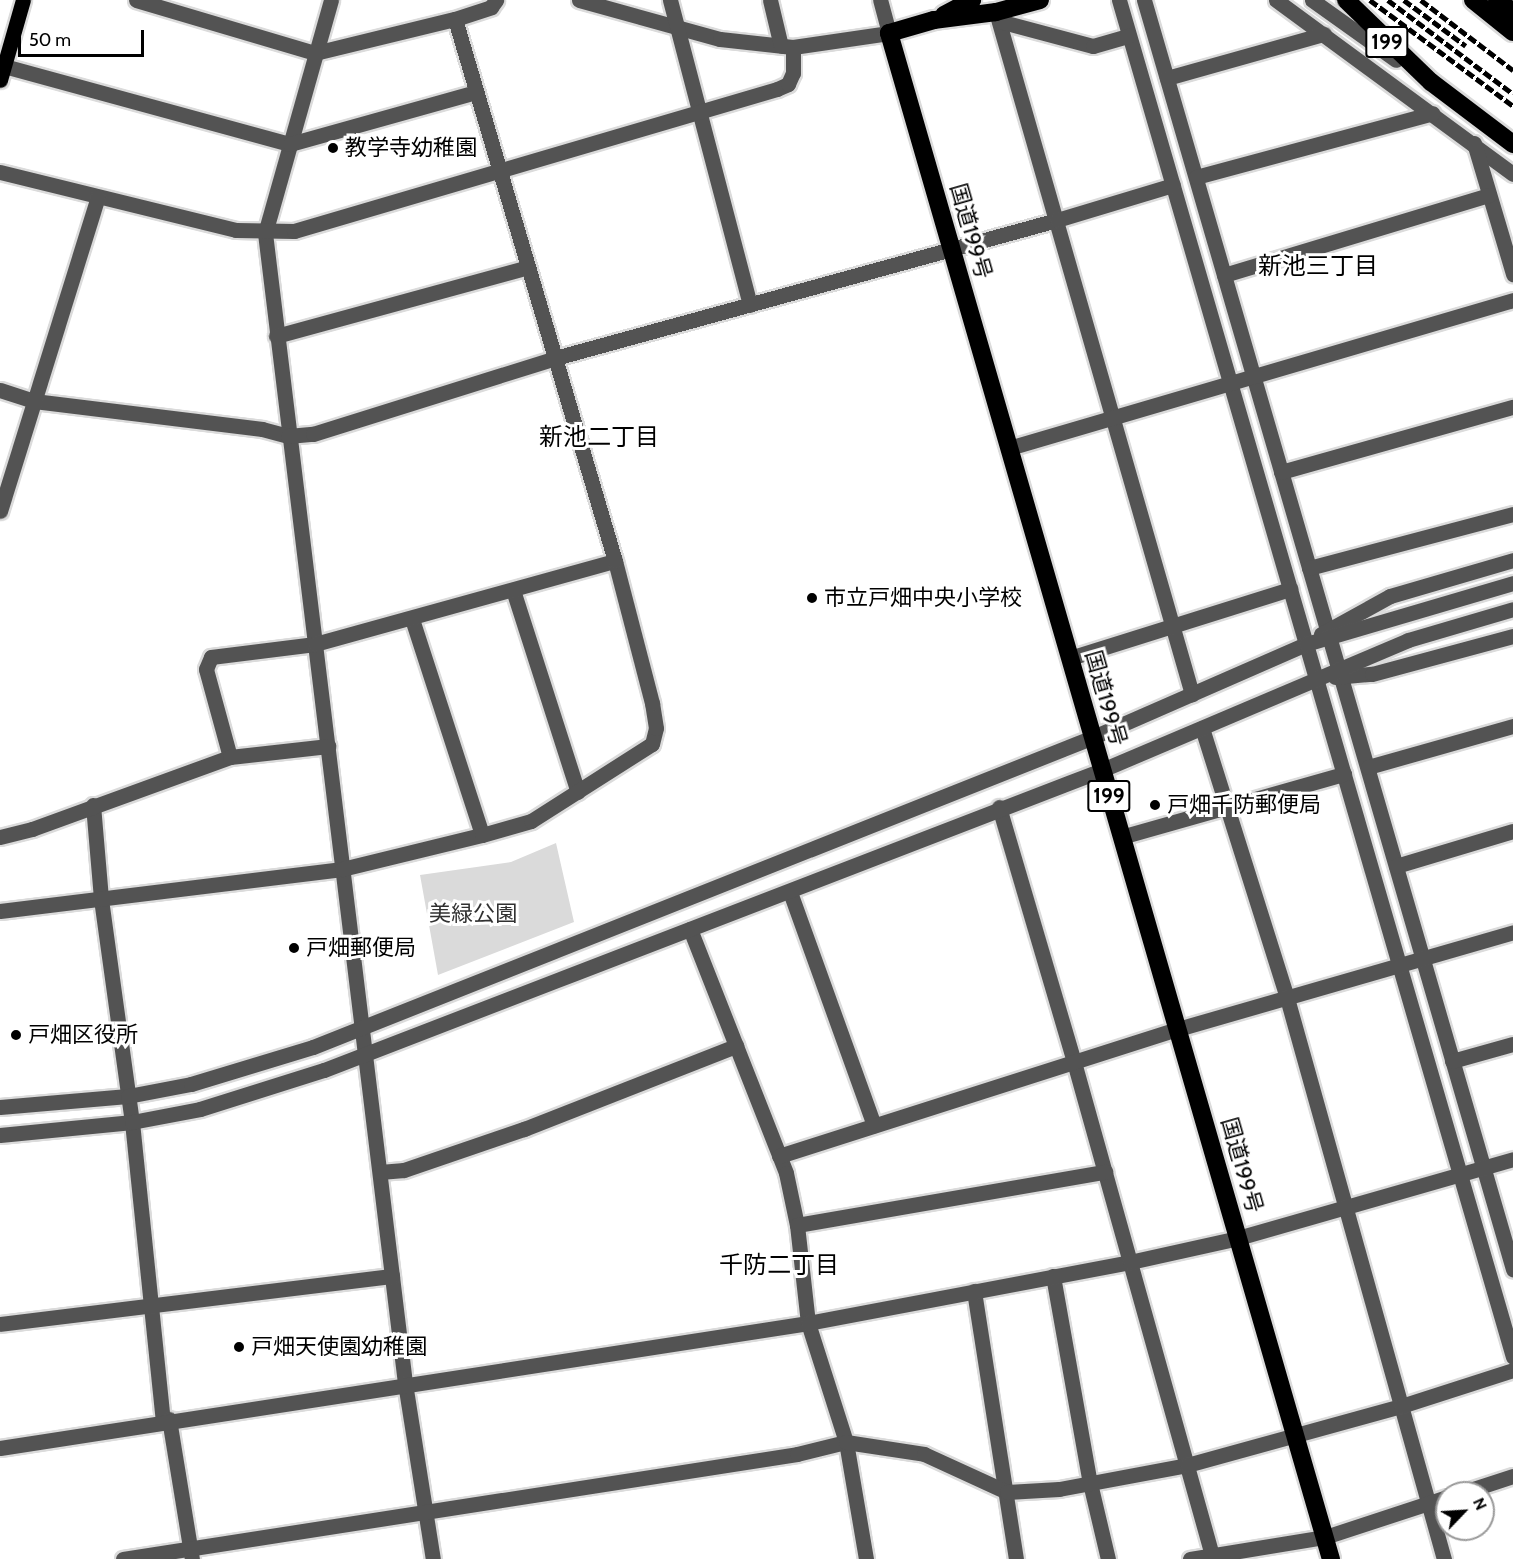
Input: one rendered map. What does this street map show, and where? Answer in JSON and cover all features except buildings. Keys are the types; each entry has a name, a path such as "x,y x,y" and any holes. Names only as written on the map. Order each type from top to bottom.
{"highway":[{"path":"889,33 934,20 972,0"},
{"path":"934,20 998,17 1040,0"},
{"name":"199","path":"1334,0 1396,60 1431,82 1513,144"},
{"name":"199","path":"1346,0 1431,82"},
{"path":"1473,0 1513,32"},
{"path":"1497,0 1513,12"},
{"name":"国道199号","path":"889,33 1331,1559"}],"main road":[{"path":"2,73 23,0"}],"street":[{"path":"136,0 315,53 337,51 455,19 491,7 496,0"},
{"path":"331,0 265,233 405,1383 433,1559"},
{"path":"670,0 750,305"},
{"path":"0,172 236,230 265,233 294,231 499,172 788,84 793,73 787,47 770,0"},
{"path":"586,1 678,30 787,47 889,33 880,0"},
{"path":"1119,0 1513,1358"},
{"path":"1144,0 1309,568 1342,672 1513,1266"},
{"path":"1276,0 1474,143 1513,174"},
{"path":"1312,0 1396,60"},
{"path":"998,17 1093,46 1129,36"},
{"path":"998,17 1114,415 1192,694"},
{"path":"0,911 342,869 482,835 531,821 652,744 656,728 615,561 455,19"},
{"path":"1167,78 1324,34"},
{"path":"2,73 290,144 476,92"},
{"path":"1196,177 1433,113"},
{"path":"1474,143 1513,274"},
{"path":"0,390 34,401 262,429 288,436 313,434 555,358 952,250 1173,185"},
{"path":"1224,275 1490,195"},
{"path":"0,511 98,197"},
{"path":"276,336 528,267"},
{"path":"1009,448 1114,415 1513,300"},
{"path":"1281,472 1513,407"},
{"path":"1309,568 1513,514"},
{"path":"0,1107 128,1096 260,1065 362,1027 1093,737 1306,644 1329,633 1390,596 1513,560"},
{"path":"230,757 206,669 211,657 315,644 615,561"},
{"path":"1329,633 1513,583"},
{"path":"1070,658 1173,628 1290,589"},
{"path":"513,590 578,792"},
{"path":"0,1135 132,1122 268,1089 789,892 999,807 1102,770 1315,678 1342,672 1408,640 1513,609"},
{"path":"412,619 482,835"},
{"path":"1342,672 1372,674 1513,636"},
{"path":"1368,767 1513,726"},
{"path":"1202,728 1287,998 1444,1559"},
{"path":"0,837 230,757 327,746"},
{"path":"1121,837 1344,774"},
{"path":"93,805 101,899 132,1122 166,1419 191,1554"},
{"path":"999,807 1074,1062 1213,1557"},
{"path":"1396,866 1513,831"},
{"path":"789,892 874,1125"},
{"path":"690,929 778,1155 797,1225 808,1323 846,1442 866,1559"},
{"path":"778,1155 1178,1029 1513,932"},
{"path":"1452,1060 1513,1044"},
{"path":"380,1172 404,1170 524,1129 736,1046"},
{"path":"0,1448 166,1419 808,1323 1130,1262 1238,1238 1513,1159"},
{"path":"797,1225 1105,1172"},
{"path":"0,1324 392,1276"},
{"path":"1053,1276 1090,1483 1108,1559"},
{"path":"974,1291 1016,1559"},
{"path":"123,1559 191,1554 425,1510 796,1454 846,1442 924,1454 1007,1492 1090,1483 1187,1465 1401,1406 1513,1370"},
{"path":"1495,1482 1513,1476"},
{"path":"1190,1559 1325,1537 1435,1501"}],"green space":[{"name":"美緑公園","path":"556,843 574,922 438,975 420,875 511,862"}],"railway":[{"path":"1370,0 1513,106"},
{"path":"1388,0 1513,94"},
{"path":"1404,0 1466,46"},
{"path":"1421,0 1513,70"}],"place":[{"name":"教学寺幼稚園","path":"333,148"},
{"name":"市立戸畑中央小学校","path":"812,598"},
{"name":"戸畑千防郵便局","path":"1155,805"},
{"name":"戸畑郵便局","path":"294,948"},
{"name":"戸畑区役所","path":"16,1035"},
{"name":"戸畑天使園幼稚園","path":"239,1347"}],"district":[{"name":"新池三丁目","path":"1318,266"},
{"name":"新池二丁目","path":"599,437"},
{"name":"千防二丁目","path":"779,1265"}]}
